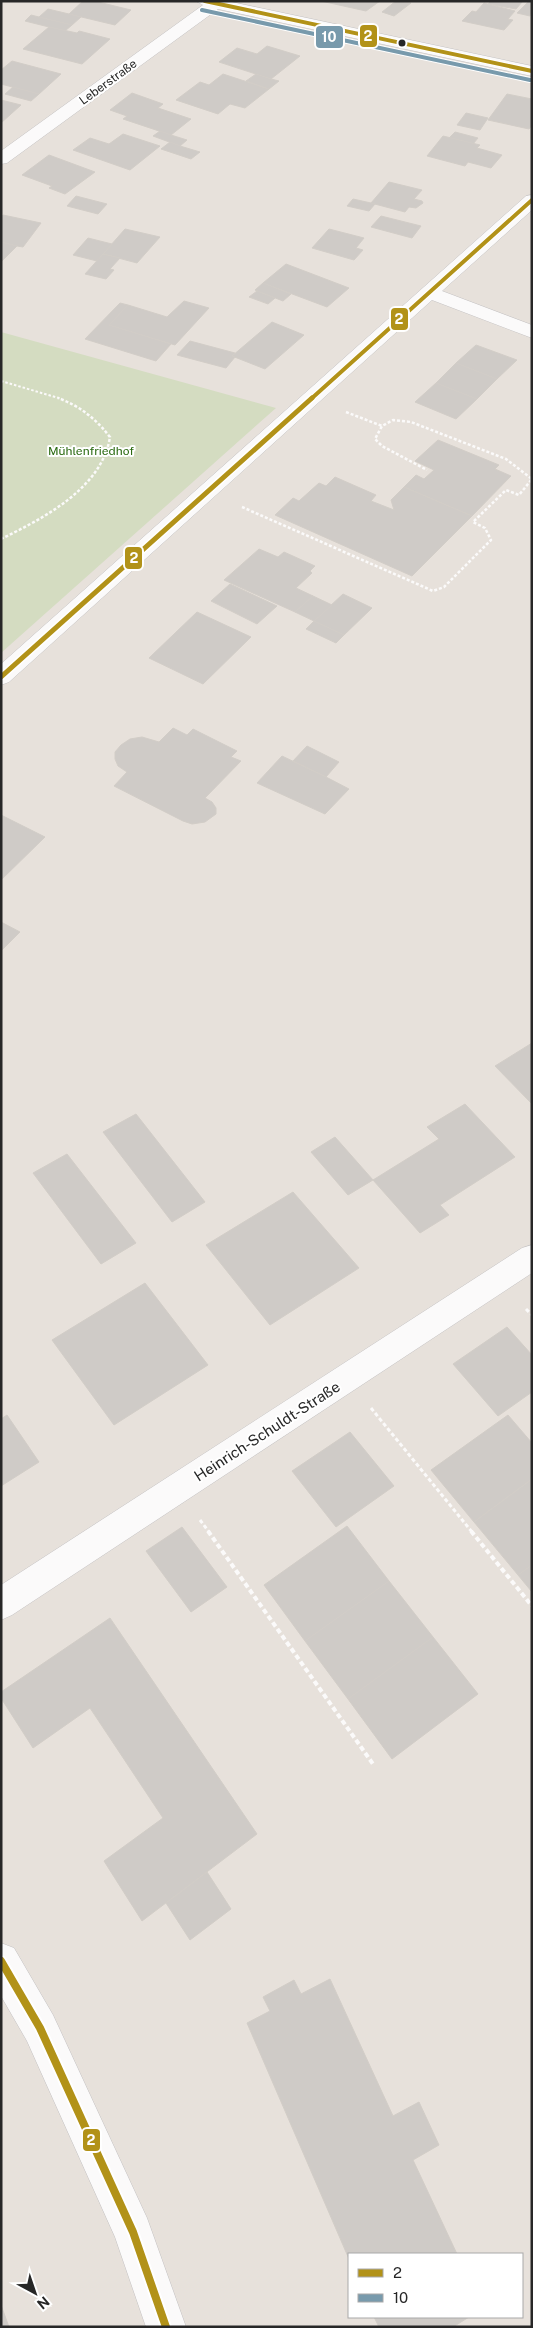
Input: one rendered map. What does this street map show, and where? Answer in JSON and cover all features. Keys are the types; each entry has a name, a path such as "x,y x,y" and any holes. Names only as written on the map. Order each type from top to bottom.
{"street":[{"path":"213,2 532,71"},
{"name":"Leberstraße","path":"1,159 213,2"},
{"path":"1,677 532,200"},
{"path":"428,292 532,332"},
{"name":"Heinrich-Schuldt-Straße","path":"1,1604 532,1257"},
{"path":"1,1962 40,2028 133,2232 166,2327"}],"path":[{"path":"1,381 26,387 74,404 101,423 110,437 106,457 86,483 44,516 1,539"},
{"path":"207,492 433,591 444,587 491,540 485,528 473,522 506,490 519,495 532,479 506,458 411,422 393,420 382,426 375,439 426,470"},
{"path":"347,1378 532,1606"},
{"path":"178,1489 373,1764"}],"green space":[{"name":"Mühlenfriedhof","path":"1,332 276,408 1,653"}],"building":[{"path":"83,1 94,1 131,10 115,25 69,14"},
{"path":"321,1 380,1 366,11"},
{"path":"396,1 411,3 394,16 382,12"},
{"path":"486,1 523,1 516,9 488,4 490,2"},
{"path":"529,1 532,2 530,16 517,13"},
{"path":"484,3 515,11 508,19 513,20 504,30 462,21 472,11 476,12"},
{"path":"48,9 81,17 72,25 39,17"},
{"path":"31,15 72,25 65,31 25,21"},
{"path":"49,27 77,33 79,31 110,39 82,64 23,49"},
{"path":"267,46 300,56 271,79 219,62 237,48 257,54"},
{"path":"12,61 61,74 39,94 1,84 1,70"},
{"path":"223,74 269,89 245,108 230,104 218,114 176,100 200,82 209,85"},
{"path":"256,74 279,81 269,89 246,81"},
{"path":"13,87 39,94 31,101 5,94"},
{"path":"132,93 163,104 158,108 191,119 171,135 123,119 127,116 110,110"},
{"path":"507,94 532,99 532,125 529,129 488,120"},
{"path":"1,100 21,105 1,123"},
{"path":"466,113 488,118 480,130 457,125"},
{"path":"160,131 187,140 180,146 153,136"},
{"path":"455,132 478,138 473,144 449,138"},
{"path":"123,134 160,146 130,170 73,150 90,138 109,144"},
{"path":"443,136 480,145 477,148 502,155 491,168 468,162 465,166 427,156"},
{"path":"170,142 200,152 191,159 161,149"},
{"path":"49,155 95,172 65,194 49,188 52,186 22,175"},
{"path":"389,182 422,190 414,199 423,203 416,208 409,207 405,212 371,203"},
{"path":"76,196 107,204 98,214 67,206"},
{"path":"353,199 375,204 369,211 347,206"},
{"path":"3,215 41,223 23,247 17,246 1,242 1,218"},
{"path":"381,216 421,226 412,238 371,227"},
{"path":"125,229 160,237 137,263 103,254"},
{"path":"329,229 364,238 356,248 363,250 354,260 312,248"},
{"path":"88,238 112,244 97,261 73,255"},
{"path":"1,242 17,246 1,262"},
{"path":"103,254 120,258 110,269 114,270 106,279 85,274"},
{"path":"286,264 349,288 327,307 263,283"},
{"path":"263,283 291,294 283,301 255,290"},
{"path":"257,291 275,298 268,304 249,297"},
{"path":"184,301 209,308 175,345 109,325 128,305 167,317"},
{"path":"120,303 128,305 109,325 171,344 156,361 85,339"},
{"path":"272,322 304,335 265,369 232,356"},
{"path":"190,341 235,353 232,356 235,357 226,368 177,355"},
{"path":"476,345 517,360 497,379 456,363"},
{"path":"456,363 497,379 477,399 436,383"},
{"path":"436,383 477,399 456,419 415,402"},
{"path":"438,440 499,465 495,469 511,476 472,516 404,487 416,475 424,479 434,470 415,461"},
{"path":"335,477 376,495 371,501 394,510 391,500 404,487 472,516 412,576 275,515 293,498 299,501 319,483 326,486"},
{"path":"259,549 278,557 284,552 315,566 310,571 312,573 296,588 313,596 295,612 224,580"},
{"path":"230,584 277,606 257,624 211,601"},
{"path":"343,594 372,608 344,635 314,621"},
{"path":"313,596 332,605 314,621 295,612"},
{"path":"197,612 251,637 203,684 149,658"},
{"path":"314,621 344,635 336,643 306,629"},
{"path":"173,728 187,735 193,729 237,751 231,757 241,761 205,798 212,802 216,808 216,814 205,822 192,824 183,821 114,786 127,772 118,766 115,759 115,752 121,745 130,739 142,737 159,742"},
{"path":"307,746 339,762 326,777 293,761"},
{"path":"282,756 349,789 325,814 257,783"},
{"path":"1,815 45,837 1,880"},
{"path":"1,922 20,932 1,951"},
{"path":"532,1043 532,1104 495,1066"},
{"path":"465,1104 515,1157 440,1205 449,1215 420,1233 373,1180 439,1139 427,1127"},
{"path":"136,1114 205,1202 172,1222 103,1132"},
{"path":"335,1137 373,1180 348,1195 311,1152"},
{"path":"67,1154 136,1243 101,1264 33,1173"},
{"path":"293,1192 359,1268 270,1325 206,1245"},
{"path":"145,1283 208,1365 114,1425 52,1340"},
{"path":"507,1327 532,1355 532,1392 498,1416 453,1364"},
{"path":"7,1415 39,1462 1,1486 1,1419"},
{"path":"508,1415 532,1443 532,1479 474,1522 431,1470"},
{"path":"350,1432 394,1486 336,1527 292,1471"},
{"path":"532,1479 532,1565 518,1575 474,1522"},
{"path":"347,1526 389,1581 305,1641 264,1585"},
{"path":"182,1527 227,1587 191,1612 146,1551"},
{"path":"532,1565 532,1592 518,1575"},
{"path":"389,1581 433,1637 348,1699 305,1641"},
{"path":"110,1618 257,1834 142,1921 104,1861 163,1818 90,1708 33,1748 1,1698 1,1692"},
{"path":"433,1637 478,1694 392,1759 348,1699"},
{"path":"207,1872 231,1909 190,1940 166,1903"},
{"path":"330,1979 393,2116 419,2102 439,2145 413,2160 457,2253 348,2253 348,2257 247,2023 270,2011 263,1997 294,1980 301,1994"},
{"path":"1,2305 9,2327 1,2327"},
{"path":"374,2318 467,2318 453,2327 379,2327"}],"transit line":[{"name":"2","path":"205,1 532,71"},
{"name":"10","path":"202,10 530,80"},
{"name":"2","path":"1,677 532,200"},
{"name":"2","path":"1,1961 40,2028 133,2232 166,2327"}]}
